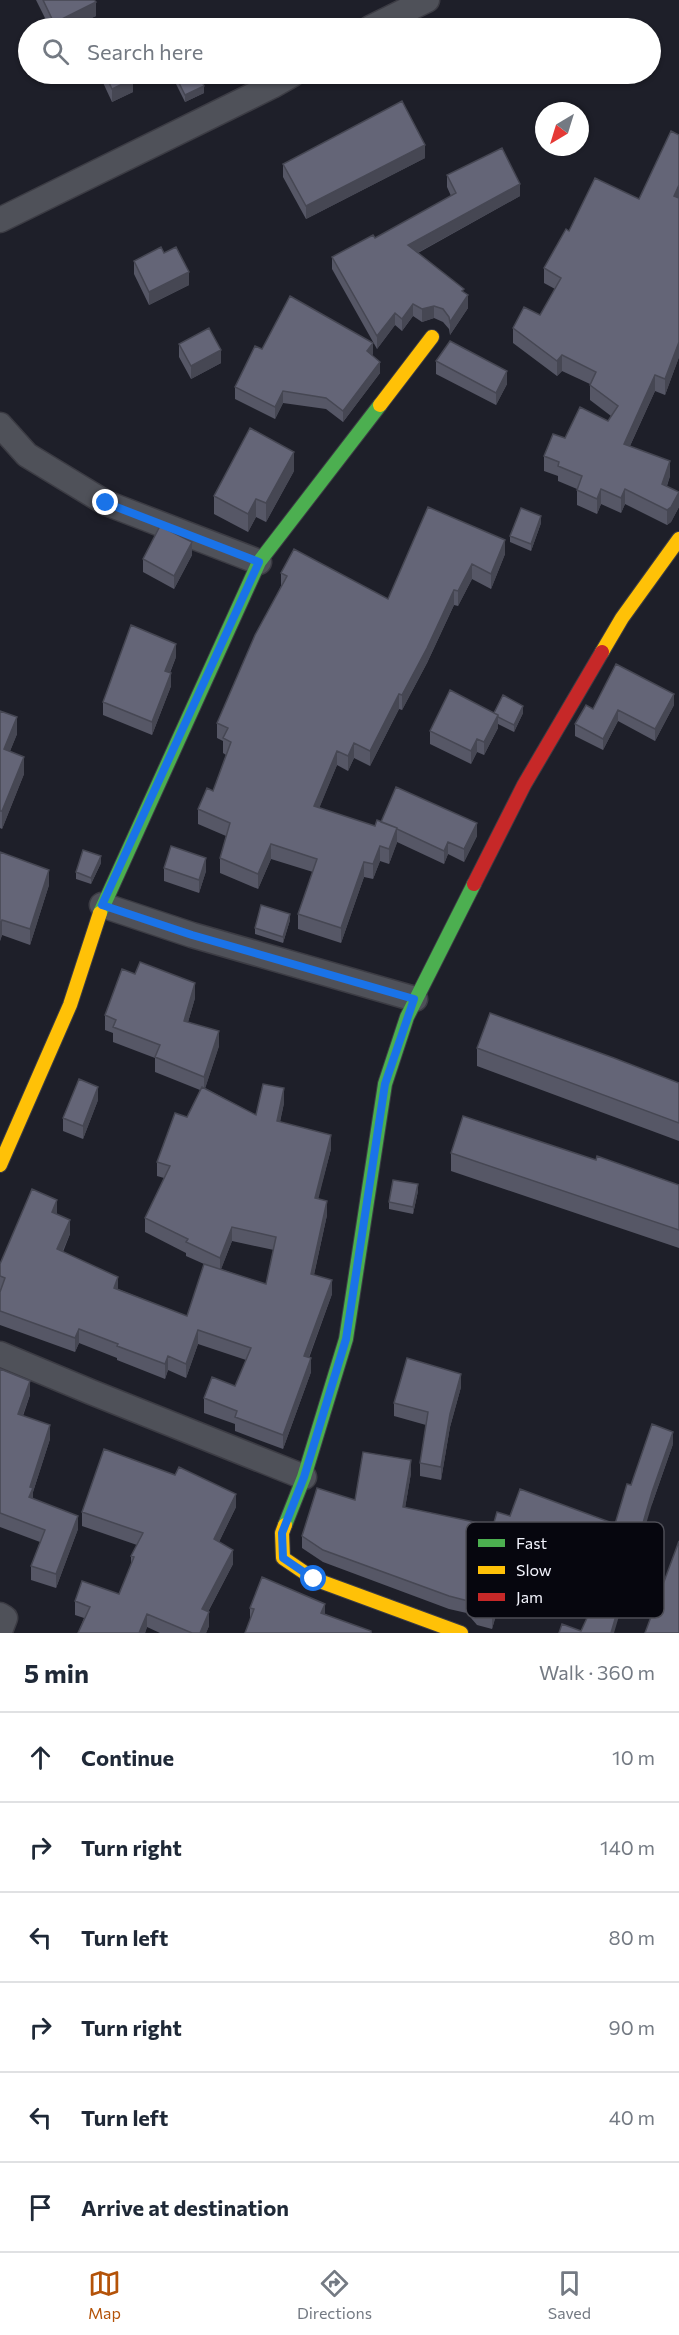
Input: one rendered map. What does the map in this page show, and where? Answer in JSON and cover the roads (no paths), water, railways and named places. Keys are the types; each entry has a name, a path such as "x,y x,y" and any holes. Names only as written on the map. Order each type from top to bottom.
{"street":[{"path":"381,15 427,0"},
{"path":"0,220 274,84"},
{"path":"0,1165 70,1005 102,905 259,562 432,337"},
{"path":"0,425 27,455 106,503 259,562"},
{"path":"461,1633 314,1579 283,1558 282,1533 304,1477 346,1339 385,1084 414,999 524,785 622,618 679,539"},
{"path":"102,905 192,935 414,999"},
{"path":"0,1354 304,1477"},
{"path":"0,1615 5,1618 0,1631"}]}
